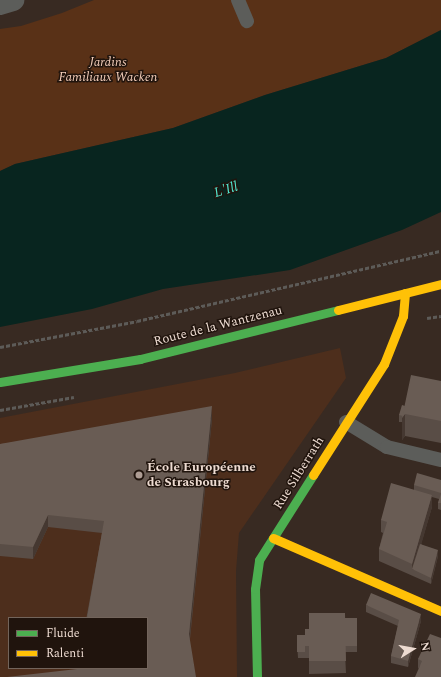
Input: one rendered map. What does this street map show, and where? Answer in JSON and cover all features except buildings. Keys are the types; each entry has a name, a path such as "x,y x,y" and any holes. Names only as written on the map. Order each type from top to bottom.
{"street":[{"path":"0,4 13,0"},
{"name":"Route de la Wantzenau","path":"0,382 140,359 441,284"},
{"name":"Rue Silberrath","path":"257,677 255,589 259,560 384,364 403,316 405,293"},
{"path":"273,538 441,611"}],"lane":[{"path":"238,0 247,21"},
{"path":"346,422 387,447 441,460"}],"path":[{"path":"0,347 137,321 441,251"}],"shaded area":[{"name":"École Européenne de Strasbourg","path":"340,348 346,378 239,533 236,571 237,677 0,677 0,418 235,373"}],"green space":[{"name":"Jardins Familiaux Wacken","path":"94,0 441,0 441,30 386,58 265,95 173,128 15,164 0,171 0,29 21,26 62,13"}],"water":[{"name":"L'Ill","path":"441,30 441,212 402,230 290,270 163,289 92,309 0,327 0,171 15,164 173,128 265,95 386,58"}],"traffic: fast":[{"path":"0,382 140,359 338,310"},
{"path":"257,677 255,589 259,560 313,475"}],"traffic: slow":[{"path":"338,310 441,284"},
{"path":"313,475 384,364 403,316 405,293"},
{"path":"273,538 441,611"}],"place":[{"name":"École Européenne de Strasbourg","path":"139,475"}]}
